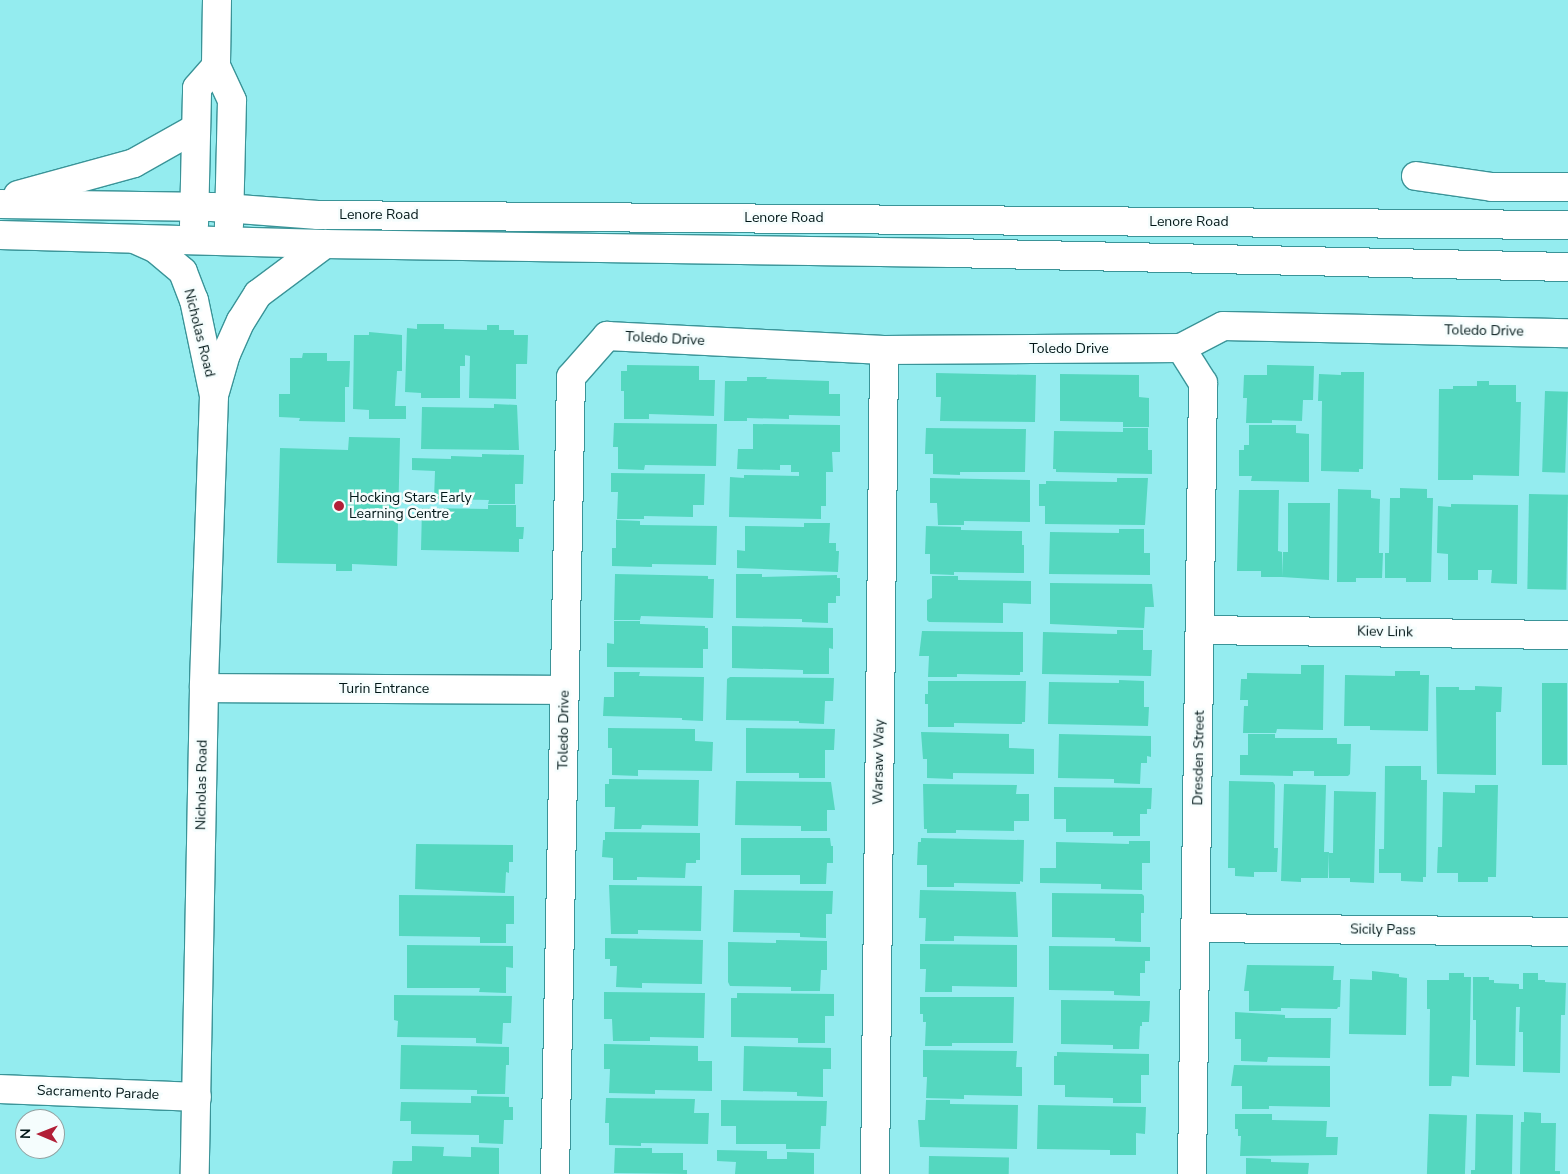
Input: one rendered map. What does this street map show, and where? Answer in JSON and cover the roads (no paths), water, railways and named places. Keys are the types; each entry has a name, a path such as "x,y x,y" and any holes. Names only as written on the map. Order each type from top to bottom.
{"street":[{"path":"217,0 216,66 232,101 229,240"},
{"path":"194,239 198,88 216,66"},
{"path":"0,199 58,185 134,163 196,128"},
{"path":"1416,176 1492,187 1568,187"},
{"name":"Lenore Road","path":"0,204 230,208 318,214 1568,225"},
{"name":"Lenore Road","path":"0,235 325,244 950,253 1568,267"},
{"name":"Nicholas Road","path":"132,238 156,249 183,272 194,300 214,396 204,688 195,1174"},
{"name":"Nicholas Road","path":"214,396 226,354 241,321 258,294 325,244"},
{"name":"Toledo Drive","path":"555,1174 571,377 607,336 884,350 1180,348 1223,326 1568,333"},
{"name":"Dresden Street","path":"1180,348 1203,384 1197,928 1192,1174"},
{"name":"Warsaw Way","path":"875,1174 884,350"},
{"name":"Kiev Link","path":"1201,630 1568,635"},
{"name":"Turin Entrance","path":"204,688 565,690"},
{"name":"Sicily Pass","path":"1197,928 1568,932"},
{"name":"Sacramento Parade","path":"0,1089 197,1097"}],"place":[{"name":"Hocking Stars Early Learning Centre","path":"339,506"}]}
